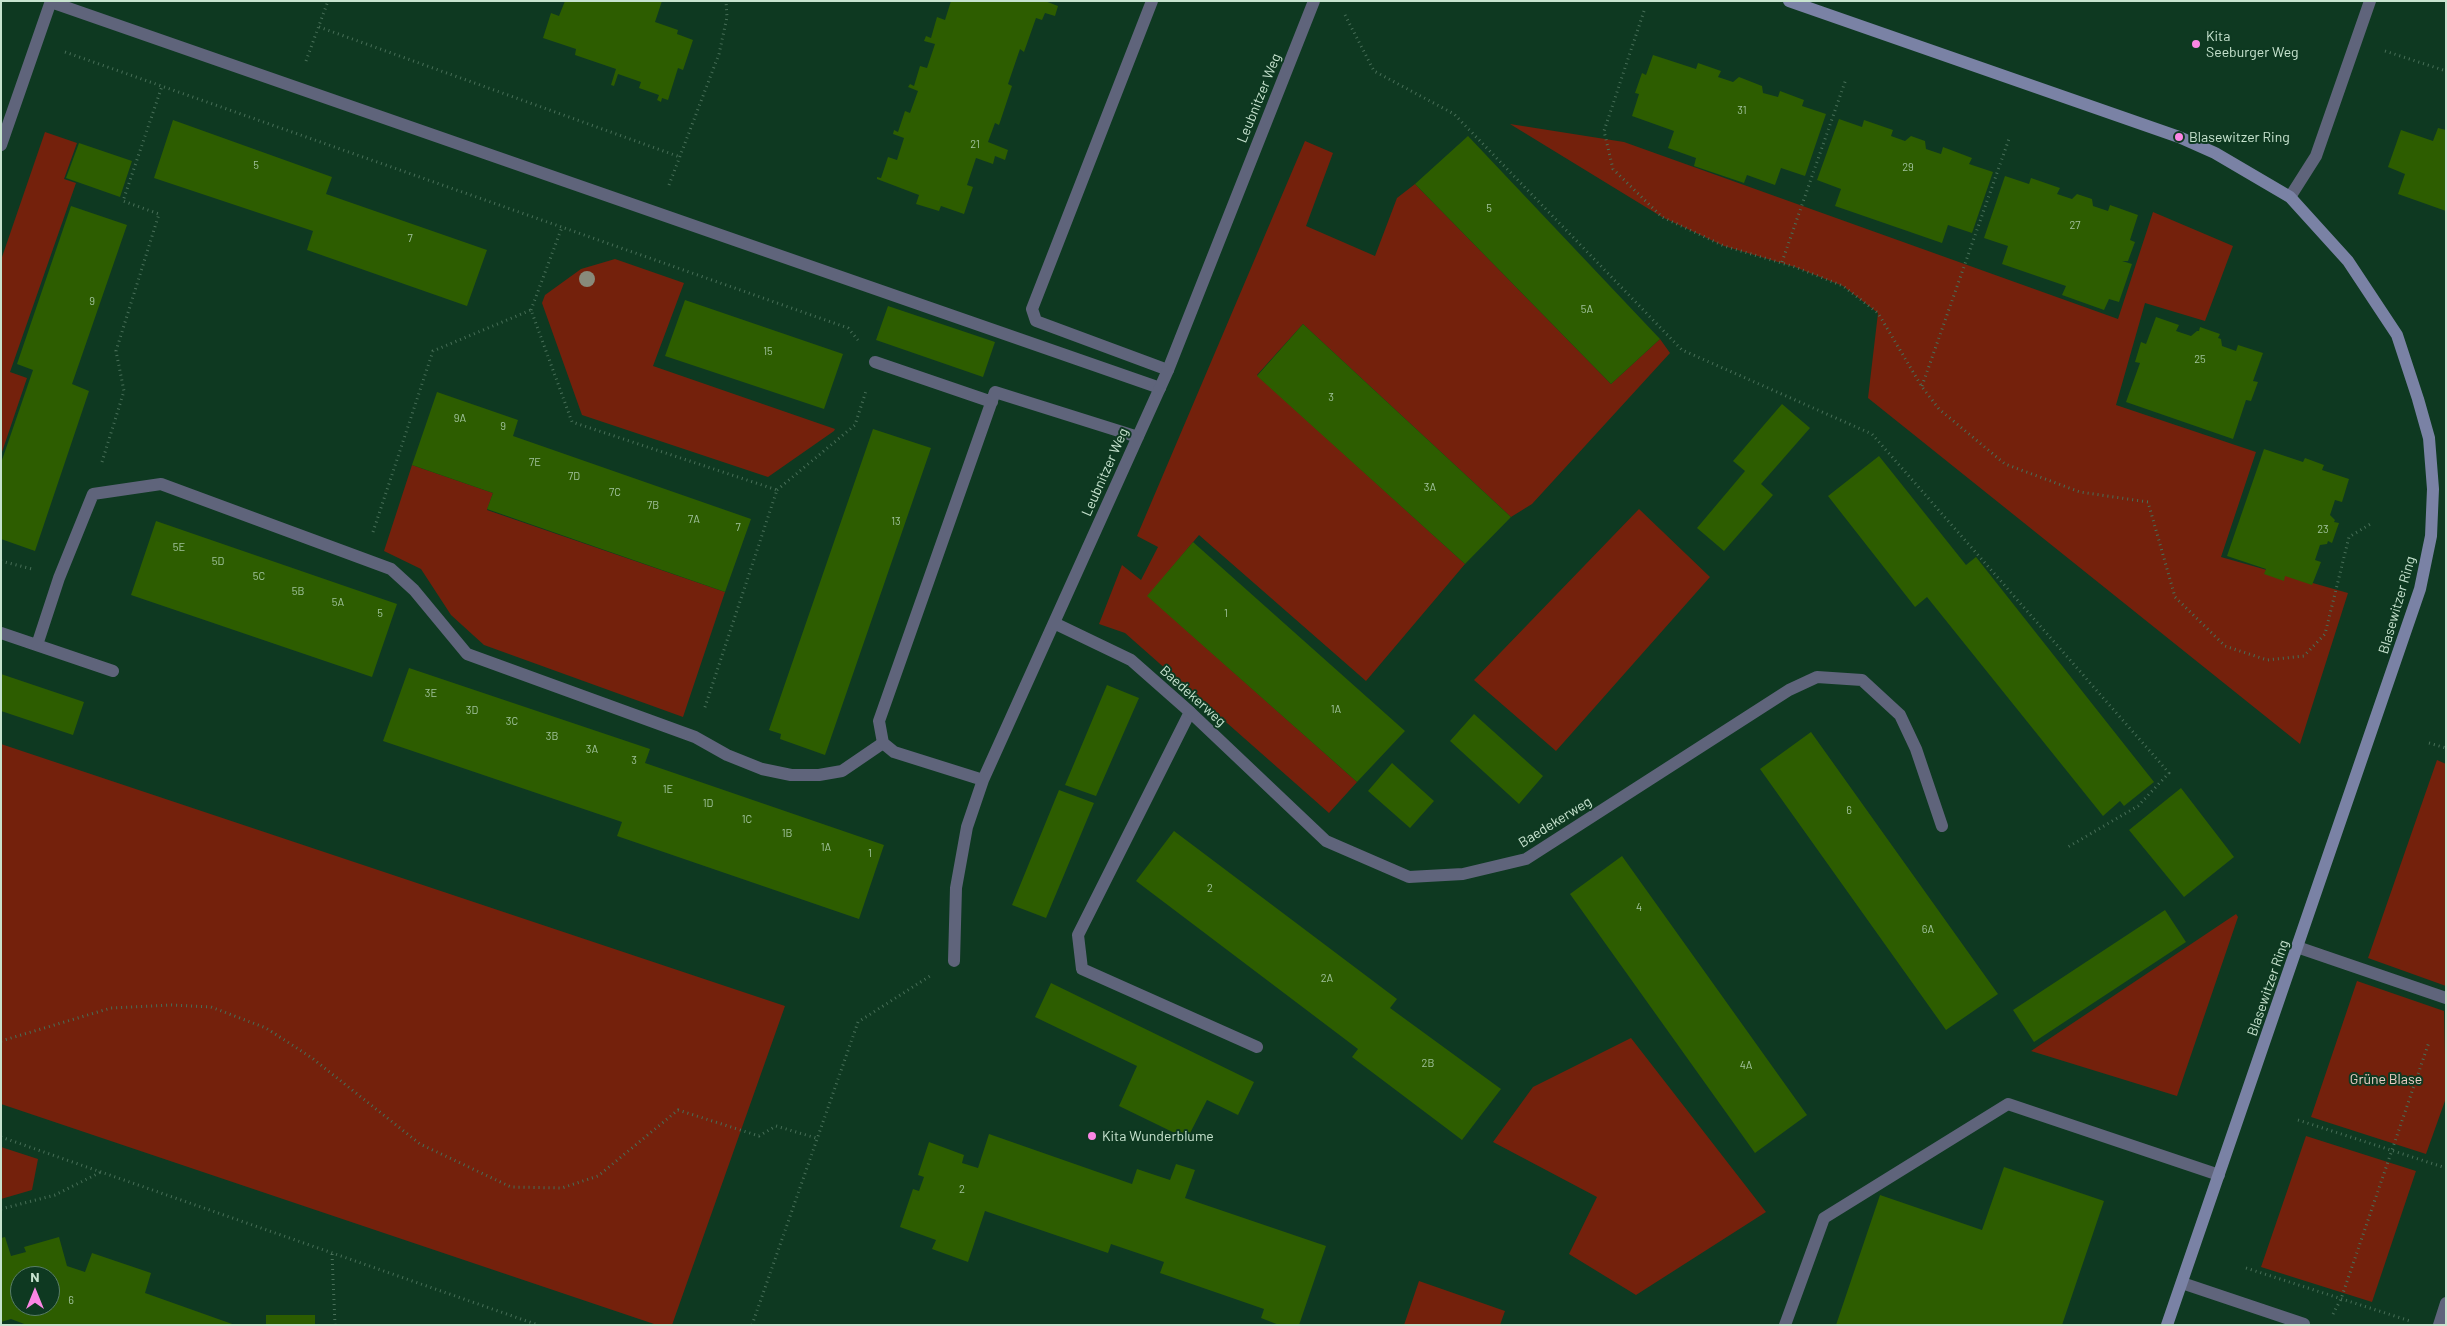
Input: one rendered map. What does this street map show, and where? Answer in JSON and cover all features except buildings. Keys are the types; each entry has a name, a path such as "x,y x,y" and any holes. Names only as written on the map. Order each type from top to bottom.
{"street":[{"path":"1,145 51,1 1160,388"},
{"path":"1152,1 1032,308 1036,321 1168,370"},
{"name":"Leubnitzer Weg","path":"954,961 956,888 966,827 983,780 1168,370 1314,1"},
{"name":"Blasewitzer Ring","path":"1789,1 2179,137 2214,152 2290,197 2348,261 2397,335 2429,438 2433,489 2431,536 2420,589 2167,1325"},
{"path":"2290,197 2316,156 2370,1"},
{"path":"875,362 992,402"},
{"path":"983,780 894,752 884,743 878,721 995,392 1138,437"},
{"path":"37,645 59,578 92,494 161,484 391,569 408,584 467,654 695,737 736,759 762,769 791,775 819,775 842,771 884,743"},
{"name":"Baedekerweg","path":"1054,623 1131,660 1190,712 1326,841 1409,878 1463,874 1526,859 1789,690 1817,677 1862,680 1900,715 1916,749 1942,826"},
{"path":"1,633 113,671"},
{"path":"1190,712 1078,935 1082,970 1257,1048"},
{"path":"2297,947 2446,998"},
{"path":"1785,1325 1824,1218 2008,1104 2219,1175"},
{"path":"2182,1283 2304,1324"},
{"path":"2439,1325 2446,1303"}],"path":[{"path":"297,87 328,1"},
{"path":"658,214 719,54 727,17 726,1"},
{"path":"1644,11 1604,131 1612,169 1662,216 1724,246 1782,262 1843,286 1878,313 1922,387 1939,409 2005,464 2080,492 2148,502 2175,597 2225,646 2267,660 2304,656 2324,634 2349,537 2372,524"},
{"path":"1345,15 1374,71 1454,114 1682,350 1872,434 2169,773 2138,806 2068,847"},
{"path":"319,27 680,157"},
{"path":"2356,41 2446,71"},
{"path":"63,52 848,328 875,362 855,425 777,490 695,737"},
{"path":"1782,262 1846,79"},
{"path":"92,494 124,391 116,351 159,214 123,201 162,86"},
{"path":"1922,387 2010,136"},
{"path":"562,227 531,310 572,422 777,490"},
{"path":"364,559 433,351 531,310"},
{"path":"2429,743 2446,748"},
{"path":"752,1325 858,1022 954,961"},
{"path":"1,1041 111,1008 172,1005 211,1007 266,1028 312,1058 420,1144 511,1186 562,1188 598,1176 678,1110 759,1136 776,1126 816,1138"},
{"path":"2304,1324 2333,1315 2341,1299 2429,1042"},
{"path":"2298,1120 2446,1168"},
{"path":"1,1137 538,1325"},
{"path":"1,1210 55,1195 101,1172"},
{"path":"332,1254 335,1325"},
{"path":"2246,1268 2414,1322"}],"green space":[{"path":"1510,124 1624,142 2118,319 2153,212 2233,246 2205,321 2145,303 2116,405 2256,452 2221,557 2348,593 2300,744 1868,398 1878,313 1843,286 1795,267 1724,246 1662,217"},
{"path":"45,132 77,143 64,179 76,183 10,372 27,378 1,455 1,260"},
{"path":"1305,141 1333,153 1306,226 1375,256 1397,198 1415,184 1611,384 1660,339 1670,353 1532,504 1511,517 1303,324 1257,375 1465,564 1366,681 1199,535 1148,596 1357,782 1329,813 1125,633 1099,624 1122,565 1141,580 1158,547 1137,536"},
{"path":"615,259 684,283 653,366 835,429 834,431 768,477 582,415 542,303 545,295 581,269"},
{"path":"412,465 493,493 487,510 725,592 683,717 484,645 451,615 421,569 384,551"},
{"path":"1639,509 1710,577 1556,751 1474,680"},
{"path":"1,744 785,1006 672,1325 657,1325 1,1104"},
{"path":"2437,760 2446,764 2446,986 2368,958"},
{"path":"2236,914 2238,917 2177,1096 2031,1051"},
{"name":"Grüne Blase","path":"2357,981 2444,1011 2446,1098 2426,1154 2311,1117"},
{"path":"1631,1038 1766,1212 1636,1295 1569,1254 1597,1197 1493,1142 1533,1087"},
{"path":"2306,1136 2416,1171 2372,1302 2261,1267"},
{"path":"1,1147 38,1159 32,1190 1,1199"},
{"path":"1419,1281 1505,1311 1500,1325 1404,1325"}],"place":[{"name":"Kita Seeburger Weg","path":"2196,44"},
{"name":"Blasewitzer Ring","path":"2179,137"},
{"name":"Kita Wunderblume","path":"1092,1136"}]}
